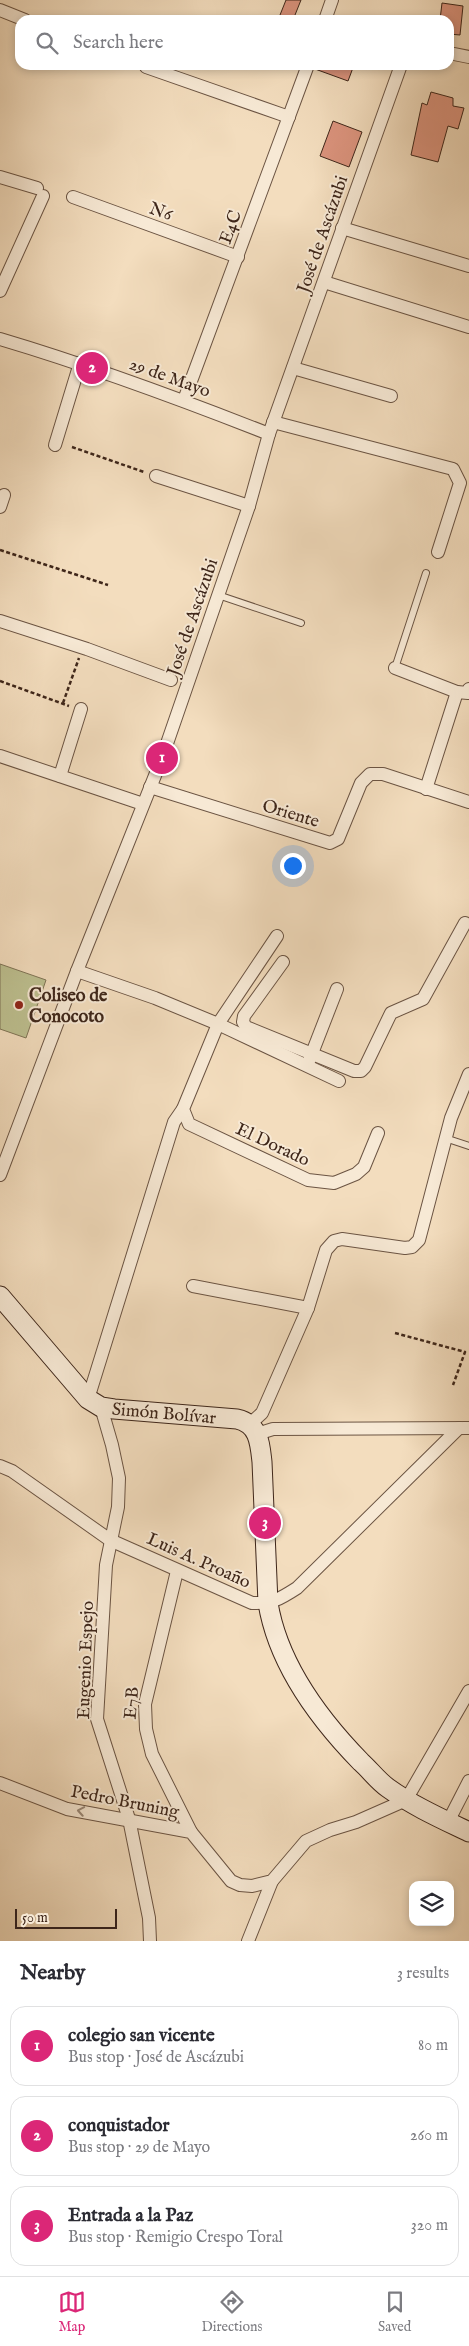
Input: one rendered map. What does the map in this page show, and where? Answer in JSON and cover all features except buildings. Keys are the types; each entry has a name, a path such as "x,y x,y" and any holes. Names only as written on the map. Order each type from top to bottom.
{"street":[{"path":"327,15 332,0"},
{"path":"0,10 15,16"},
{"path":"454,54 469,57"},
{"path":"155,70 289,117"},
{"name":"E4C","path":"184,400 306,70"},
{"name":"José de Ascázubi","path":"0,1175 77,971 162,758 248,506 271,428 399,70"},
{"path":"0,177 40,192 0,291"},
{"name":"N6","path":"73,197 238,257"},
{"path":"342,228 469,266"},
{"path":"324,282 469,327"},
{"name":"29 de Mayo","path":"0,339 80,363 184,400 271,428 453,469 460,483 438,552"},
{"path":"55,445 80,363"},
{"path":"293,368 391,396"},
{"path":"156,476 248,506"},
{"path":"0,621 83,647 172,680"},
{"path":"395,668 463,691 426,789"},
{"path":"60,776 81,709"},
{"path":"0,756 144,804"},
{"name":"Oriente","path":"150,787 330,843 338,839 361,783 367,775 374,773 383,774 469,802"},
{"path":"77,971 155,998 309,1060 361,1071 365,1067 391,1013 423,999 465,923"},
{"path":"95,1403 174,1122 183,1109 218,1024 277,936"},
{"path":"282,962 244,1016 243,1022 246,1028 309,1060 339,1081"},
{"path":"309,1060 337,989"},
{"path":"469,1074 445,1138 419,1240 412,1247 405,1248 342,1239 334,1241 326,1250 308,1308 254,1429 262,1462 268,1603 272,1625 277,1641 308,1700 344,1745 386,1787 406,1800 469,1832"},
{"name":"El Dorado","path":"183,1109 189,1124 308,1180 334,1183 356,1174 364,1167 378,1133"},
{"path":"193,1286 308,1308"},
{"name":"Simón Bolívar","path":"0,1296 95,1403 244,1421 254,1429 464,1428"},
{"name":"Eugenio Espejo","path":"95,1403 112,1445 119,1478 118,1507 106,1565 97,1719 129,1819 149,1918 150,1941"},
{"name":"Luis A. Proaño","path":"0,1466 12,1471 110,1540 177,1571 252,1602 268,1603 281,1598 297,1588 464,1428"},
{"name":"E7B","path":"177,1571 145,1704 146,1728 152,1754 191,1832"},
{"path":"248,1941 272,1881 306,1841 406,1800 469,1691"},
{"path":"448,1822 469,1781"},
{"name":"Pedro Bruning","path":"0,1782 67,1809 191,1832 231,1881 240,1885 252,1886 272,1881"}],"lane":[{"path":"395,668 426,573"},
{"path":"218,596 301,623"},
{"path":"445,1138 469,1146"}],"path":[{"path":"72,447 156,476"},
{"path":"0,550 108,585"},
{"path":"63,703 83,647"},
{"path":"0,681 81,709"},
{"path":"395,1333 465,1352 453,1385"}],"green space":[{"name":"Coliseo de Conocoto","path":"0,964 46,980 26,1038 0,1029"}],"place":[{"name":"conquistador","path":"92,368"},
{"name":"colegio san vicente","path":"162,758"},
{"name":"Coliseo de Conocoto","path":"19,1005"},
{"name":"Entrada a la Paz","path":"265,1523"}]}
